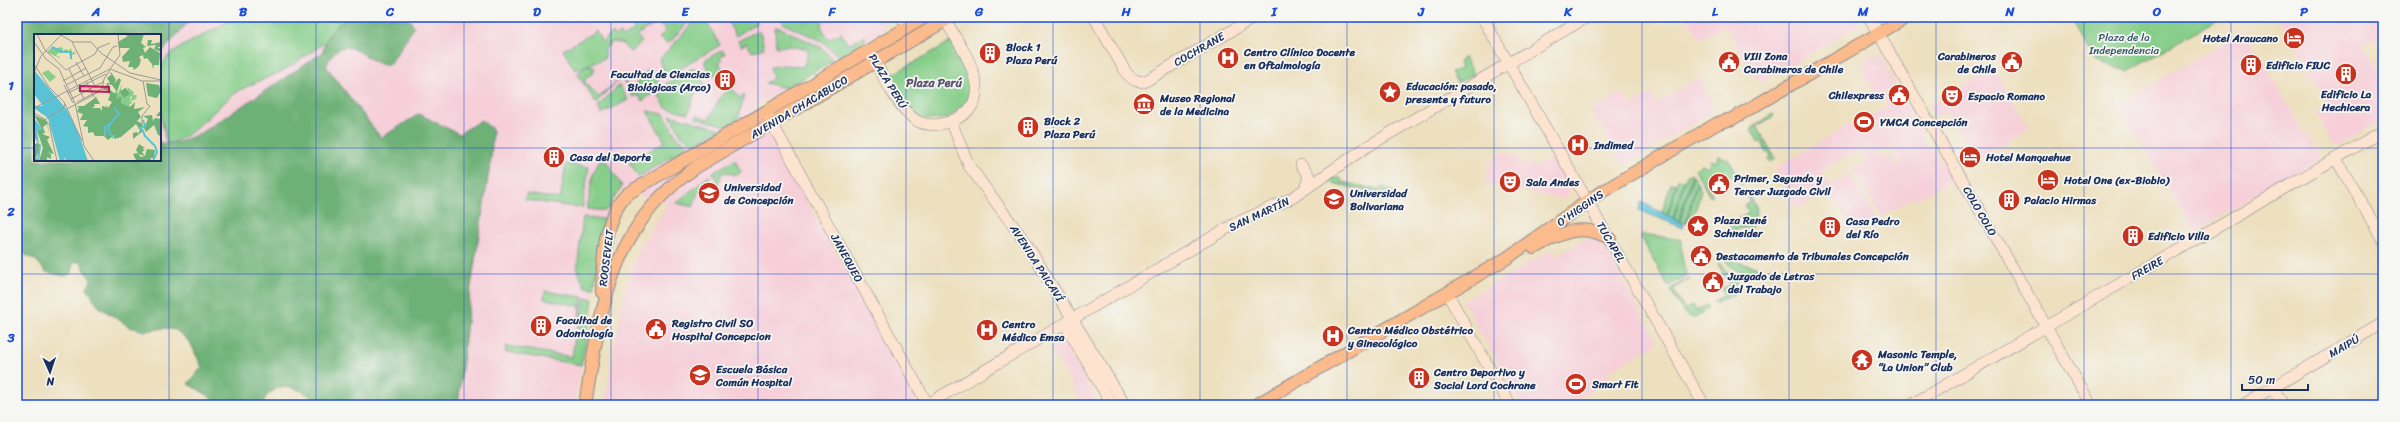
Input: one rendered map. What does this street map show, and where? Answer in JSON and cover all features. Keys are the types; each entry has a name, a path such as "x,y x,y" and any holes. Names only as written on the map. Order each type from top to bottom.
{"main road":[{"name":"AVENIDA CHACABUCO","path":"632,190 869,50 905,22 925,17"},
{"name":"COCHRANE","path":"1094,17 1127,74 1134,80 1144,82 1255,17"},
{"name":"TUCAPEL","path":"1482,17 1704,405"},
{"name":"SAN MARTÍN","path":"927,405 1239,222 1289,200 1365,148 1587,17"},
{"name":"COLO COLO","path":"1869,17 2091,405"},
{"name":"O'HIGGINS","path":"1256,405 1507,258 1588,200 1718,123 1732,119 1906,17"},
{"name":"AVENIDA CHACABUCO","path":"653,204 666,189 685,175 948,19"},
{"name":"PLAZA PERÚ","path":"869,50 904,108 915,119 934,124 951,121 963,114 971,106 976,95 976,79 971,64 948,19"},
{"name":"JANEQUEO","path":"766,112 927,405"},
{"name":"AVENIDA PAICAVÍ","path":"951,121 969,166 1026,244 1069,321 1112,405"},
{"name":"FREIRE","path":"1911,405 2383,131"},
{"path":"2336,159 2383,240"},
{"path":"1301,165 1309,176 1305,189"},
{"name":"ROOSEVELT","path":"585,405 601,309 603,269 608,233 618,204 632,190"},
{"name":"ROOSEVELT","path":"601,309 613,271 625,244 653,204"},
{"path":"1507,258 1534,248 1560,233 1588,231 1601,234 1610,239"},
{"path":"1447,293 1510,405"},
{"name":"AVENIDA PAICAVÍ","path":"1069,321 1124,405"},
{"name":"MAIPÚ","path":"2242,405 2383,323"},
{"path":"2273,387 2283,405"}],"shaded area":[{"path":"191,17 353,17 329,34 322,53 203,132 180,142 165,144 161,142 161,53"},
{"name":"Universidad de Concepción","path":"395,17 886,17 881,34 754,107 915,393 916,405 604,405 625,289 637,254 649,232 669,204 619,190 609,204 604,219 587,338 574,405 458,405 470,293 491,159 493,130 481,120 459,134 419,114 381,138 326,66 331,56 348,47 356,49 380,64 410,20"},
{"path":"1686,17 1857,17 1860,21 1856,23 1857,26 1759,84 1725,26 1700,39"},
{"path":"2278,17 2383,17 2383,34 2364,46 2383,78 2383,119 2340,145 2333,144 2315,113 2329,104"},
{"path":"2242,32 2244,34 2246,33 2305,134 2307,133 2319,153 2318,160 2197,230 2191,228 2119,104"},
{"path":"1873,55 1881,57 1929,147 1932,145 1952,179 1916,200 1914,197 1881,217 1853,169 1867,160 1861,151 1855,154 1854,158 1852,153 1821,171 1830,186 1850,174 1875,216 1874,221 1855,232 1829,191 1797,209 1774,169 1844,128 1843,126 1847,122 1850,127 1888,105 1882,96 1878,98 1863,73 1867,71 1862,62","holes":["1891,147 1901,163 1897,166 1891,156 1883,160 1879,154"]},
{"path":"1993,68 2029,129 1976,160 1947,111 1935,117 1929,106"},
{"path":"1699,78 1714,105 1709,107 1712,112 1623,165 1591,111 1622,93 1630,106 1650,94 1656,103"},
{"path":"1504,152 1517,157 1520,163 1538,166 1552,157 1570,188 1568,195 1561,199 1485,183 1490,161"},
{"path":"1587,238 1601,242 1658,343 1607,372 1611,379 1567,405 1522,405 1463,301 1552,250 1556,256"},
{"path":"1061,337 1099,405 1083,405 1049,344"}],"green space":[{"path":"366,16 410,20 414,27 390,64 383,65 358,51 350,48 342,48 334,53 326,66 381,138 419,114 459,134 481,120 493,130 491,159 470,293 458,405 319,405 306,393 289,387 273,391 267,396 262,405 217,405 208,395 188,384 202,367 190,342 176,330 164,328 145,331 130,327 99,307 87,289 91,280 80,262 73,262 72,273 65,276 46,272 37,261 17,250 17,17 192,18 161,53 161,34 34,34 34,161 161,161 161,142 165,144 180,142 203,132 322,53 329,35 336,27 345,21"},
{"path":"237,17 376,17 352,26 283,70 239,91 231,96 194,130 175,142 166,143 161,116 161,72 168,56 189,42"},
{"path":"648,17 693,17 668,44 659,38 665,32 665,29 657,23 649,28 648,27 637,36 642,42 630,52 621,43 611,42 605,49 605,58 575,70 563,50 596,31 602,42 613,33 615,36 620,33 622,37 634,31 632,26"},
{"path":"698,17 704,17 720,45 670,75 664,71 659,60"},
{"path":"725,17 753,17 757,23 736,36"},
{"path":"780,17 824,17 821,26 828,39 841,33 848,45 865,36 865,43 837,59 838,56 822,41 784,24"},
{"name":"Plaza de la Independencia","path":"2070,17 2222,17 2127,71 2097,62"},
{"path":"775,27 781,28 822,48 832,59 830,63 786,88 765,83 773,79 770,67 783,65 803,67 809,50 789,46 776,47"},
{"path":"758,31 761,34 764,48 752,52 747,43 741,46 738,41"},
{"name":"Plaza Perú","path":"952,41 971,74 972,90 969,100 963,108 946,118 936,120 926,119 916,115 904,102 890,76"},
{"path":"722,50 725,54 720,58 722,61 719,63 723,69 713,76 705,65 705,60"},
{"path":"1464,57 1474,74 1457,83 1451,72 1461,69 1459,62"},
{"path":"588,66 594,67 594,72 585,79 585,83 599,97 622,77 596,103 578,75 580,70"},
{"path":"690,69 696,69 706,87 701,93 696,91 688,113 666,108 659,96 666,84"},
{"path":"651,70 659,83 655,92 642,101 638,95 633,97 624,81 629,87 633,87 647,71"},
{"path":"619,85 628,100 601,114 598,106"},
{"path":"731,87 739,98 744,95 738,119 726,126 696,118 697,115 709,119 721,96"},
{"path":"647,111 664,114 676,136 690,146 638,177 629,162 665,142"},
{"path":"1773,114 1774,116 1757,126 1775,158 1770,162 1768,159 1771,156 1768,152 1766,153 1762,141 1759,143 1751,129"},
{"path":"670,115 721,129 694,144 681,135"},
{"path":"1718,156 1728,159 1743,184 1741,185 1735,174 1728,177 1723,169 1704,180 1713,195 1710,197 1695,169 1702,165 1708,167 1710,160 1716,162"},
{"path":"601,158 605,159 622,186 606,211 587,209 593,174"},
{"path":"735,160 741,172 737,175 722,172 716,193 705,190 698,192 693,207 676,203 709,176 710,179 708,187 714,189 716,179 713,172"},
{"path":"566,164 589,167 582,208 525,200 526,194 560,199"},
{"path":"1691,173 1692,174 1679,221 1674,218 1686,176"},
{"path":"1693,175 1697,182 1685,224 1680,221"},
{"path":"1330,178 1340,178 1342,182 1379,190 1382,187 1396,192 1396,197 1323,181"},
{"path":"1678,179 1684,180 1673,218 1668,215"},
{"path":"1671,183 1676,184 1667,215 1662,212"},
{"path":"1697,183 1701,190 1696,209 1686,224"},
{"path":"1747,191 1757,209 1752,228 1741,228 1733,231 1729,224 1749,213 1744,205 1751,202 1745,192"},
{"path":"583,217 604,219 594,288 585,287 577,270"},
{"path":"1642,234 1682,240 1682,258 1687,275 1668,286 1641,237"},
{"path":"1725,259 1759,268 1750,272 1740,272 1732,267"},
{"path":"1720,263 1727,272 1738,278 1734,294 1716,303 1714,301 1725,295 1722,289 1730,284 1718,264"},
{"path":"1690,278 1673,289 1685,310 1693,305 1696,311 1707,305 1709,309 1693,318 1684,313 1670,289"},
{"path":"545,291 582,297 578,329 580,306 544,299"},
{"path":"584,298 593,299 588,331 580,329"},
{"path":"575,336 587,338 581,365 505,352 506,346 572,357"}],"water":[{"path":"1641,202 1684,224 1683,228 1639,210"}],"place":[{"name":"Hotel Araucano","path":"2294,38"},
{"name":"Block 1 Plaza Perú","path":"990,53"},
{"name":"Centro Clínico Docente en Oftalmología","path":"1228,58"},
{"name":"VIII Zona Carabineros de Chile","path":"1729,62"},
{"name":"Carabineros de Chile","path":"2012,62"},
{"name":"Edificio FIUC","path":"2251,65"},
{"name":"Edificio La Hechicera","path":"2346,74"},
{"name":"Facultad de Ciencias Biológicas (Arco)","path":"725,80"},
{"name":"Educación: pasado, presente y futuro","path":"1390,92"},
{"name":"Chilexpress","path":"1899,95"},
{"name":"Espacio Romano","path":"1952,96"},
{"name":"Museo Regional de la Medicina","path":"1144,104"},
{"name":"YMCA Concepción","path":"1864,122"},
{"name":"Block 2 Plaza Perú","path":"1028,127"},
{"name":"Indimed","path":"1578,145"},
{"name":"Casa del Deporte","path":"554,157"},
{"name":"Hotel Manquehue","path":"1970,157"},
{"name":"Hotel One (ex-Biobio)","path":"2048,180"},
{"name":"Sala Andes","path":"1510,182"},
{"name":"Primer, Segundo y Tercer Juzgado Civil","path":"1719,184"},
{"name":"Universidad de Concepción","path":"709,193"},
{"name":"Universidad Bolivariana","path":"1334,199"},
{"name":"Palacio Hirmas","path":"2009,200"},
{"name":"Plaza René Schneider","path":"1698,226"},
{"name":"Casa Pedro del Río","path":"1830,227"},
{"name":"Edificio Villa","path":"2133,236"},
{"name":"Destacamento de Tribunales Concepción","path":"1701,256"},
{"name":"Juzgado de Letras del Trabajo","path":"1713,282"},
{"name":"Facultad de Odontología","path":"541,326"},
{"name":"Registro Civil SO Hospital Concepcion","path":"656,329"},
{"name":"Centro Médico Emsa","path":"987,330"},
{"name":"Centro Médico Obstétrico y Ginecológico","path":"1333,336"},
{"name":"Masonic Temple, “La Union” Club","path":"1862,360"},
{"name":"Escuela Básica Común Hospital","path":"700,375"},
{"name":"Centro Deportivo y Social Lord Cochrane","path":"1419,378"},
{"name":"Smart Fit","path":"1576,384"}],"district":[{"name":"Plaza Perú","path":"934,83"}]}
